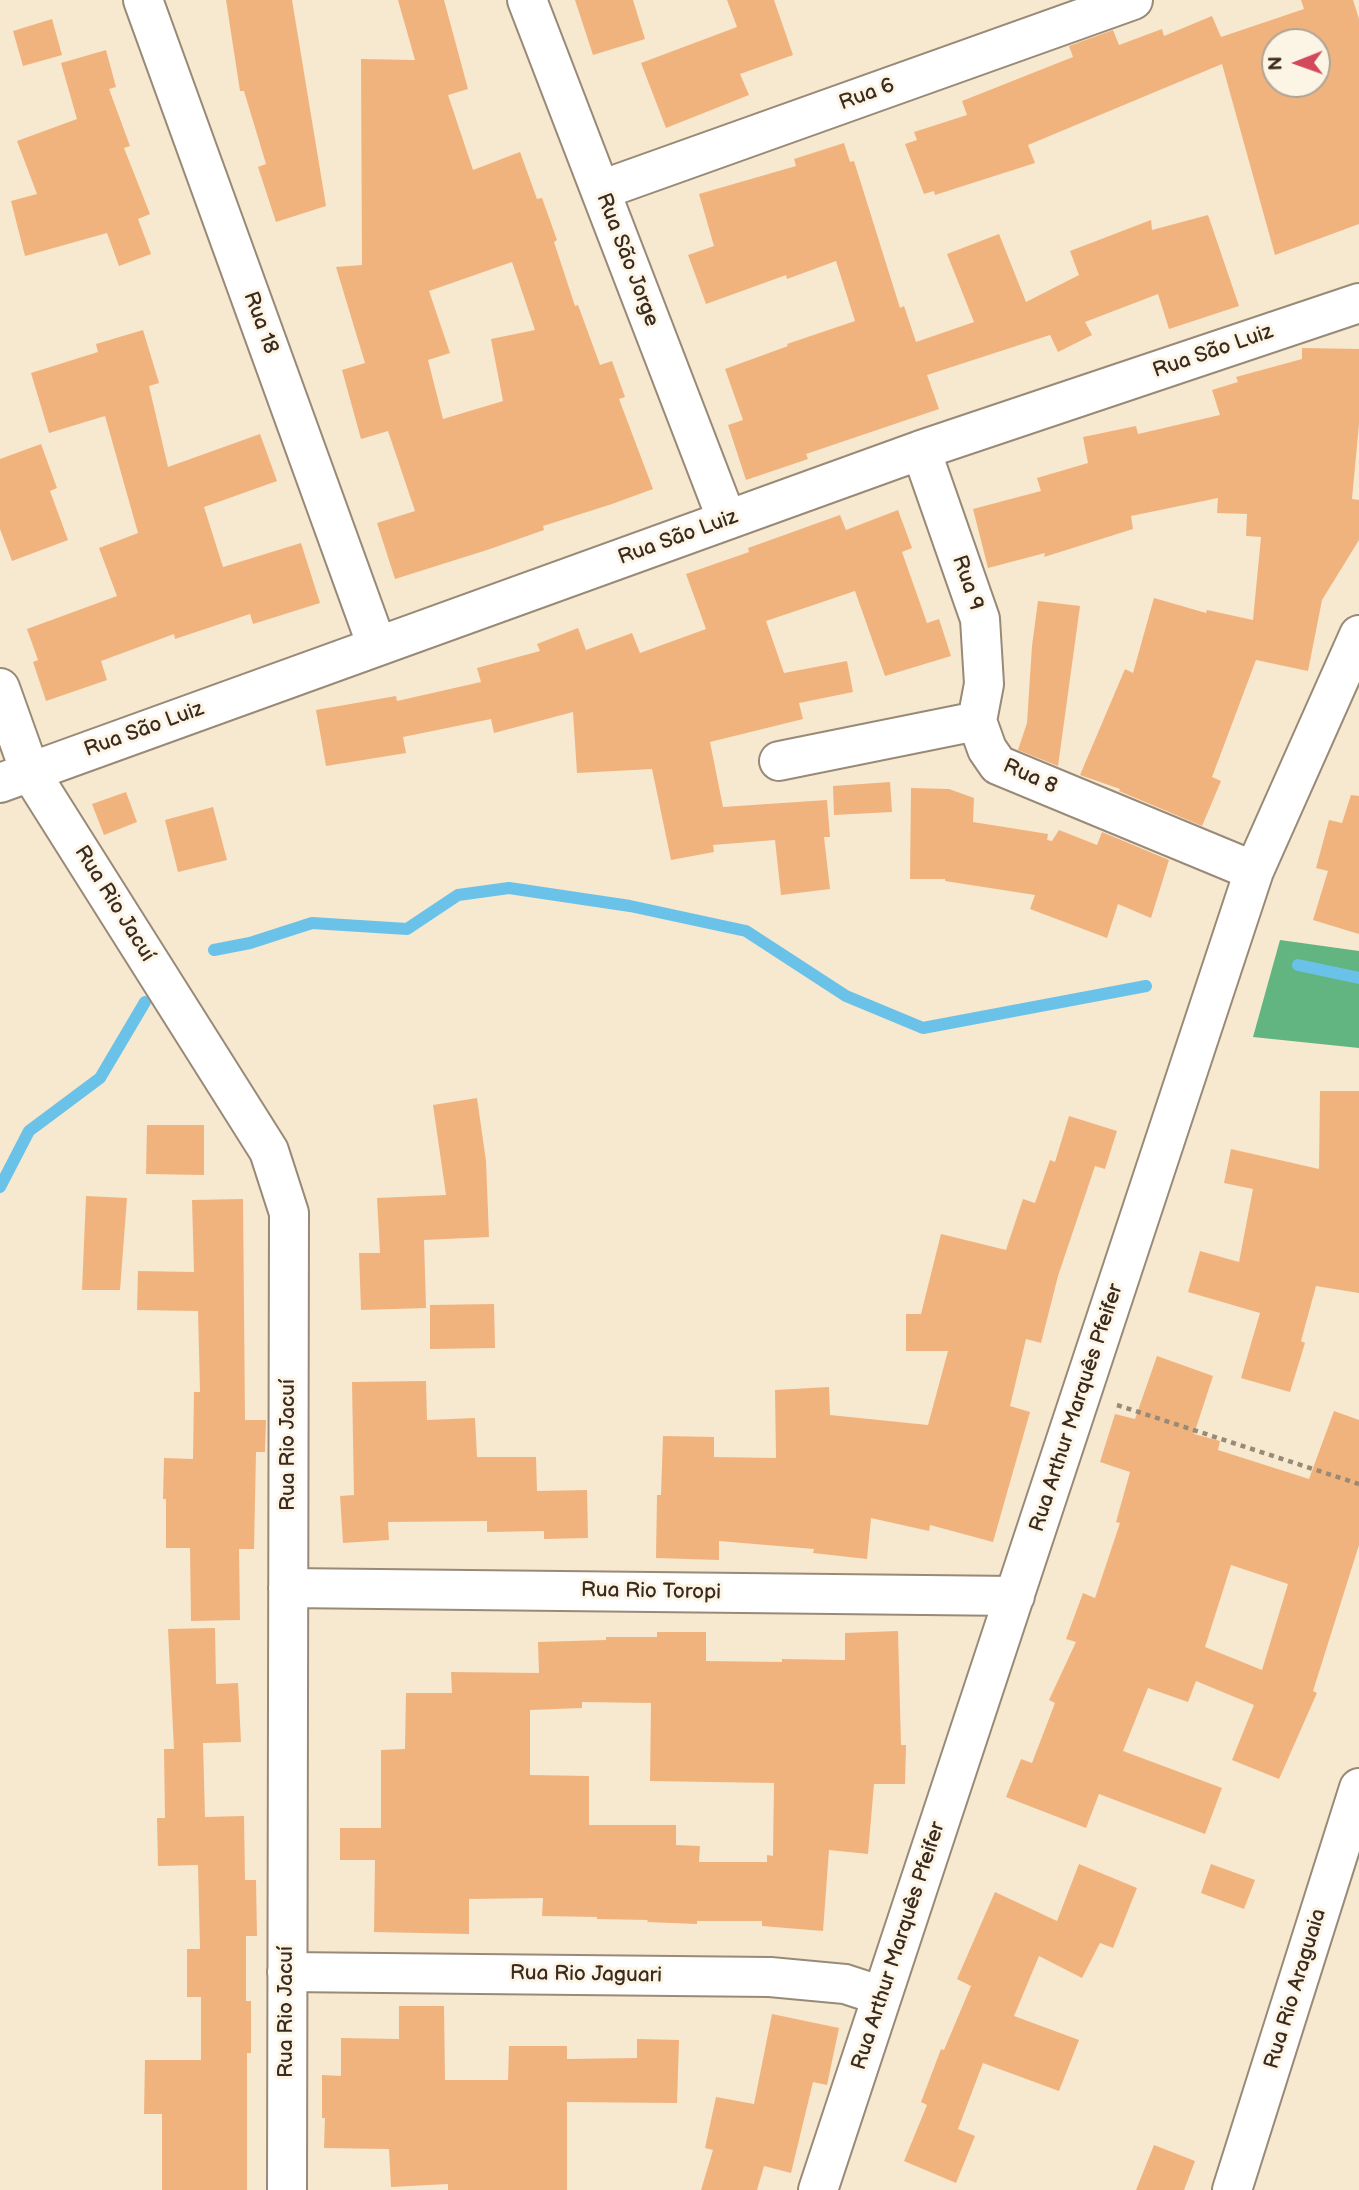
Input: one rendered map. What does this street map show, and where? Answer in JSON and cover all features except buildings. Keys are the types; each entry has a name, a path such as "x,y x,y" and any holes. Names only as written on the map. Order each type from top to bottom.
{"street":[{"name":"Rua 18","path":"143,0 377,646"},
{"name":"Rua São Jorge","path":"527,0 727,520"},
{"name":"Rua 6","path":"601,190 1133,0"},
{"name":"Rua São Luiz","path":"15,777 921,450 1359,303"},
{"name":"Rua 9","path":"921,450 980,619 984,684 977,721"},
{"name":"Rua Arthur Marquês Pfeifer","path":"818,2190 1254,872 1359,635"},
{"name":"Rua Rio Jacuí","path":"0,688 15,777 269,1151 289,1213 287,2190"},
{"path":"779,761 977,721"},
{"name":"Rua 8","path":"977,721 987,749 998,765 1254,872"},
{"name":"Rua Rio Toropi","path":"288,1588 1015,1596"},
{"name":"Rua Rio Araguaia","path":"1232,2190 1359,1787"},
{"name":"Rua Rio Jaguari","path":"287,1972 770,1977 845,1984 882,1996"}],"path":[{"path":"1082,1394 1359,1484"}],"green space":[{"path":"1280,940 1359,951 1359,1048 1253,1037"}],"waterway":[{"path":"214,950 250,943 312,923 407,929 458,895 509,888 630,906 746,931 846,996 923,1028 1146,986"},
{"path":"1298,965 1359,978"},
{"path":"0,1187 29,1131 100,1078 145,1002"}]}
